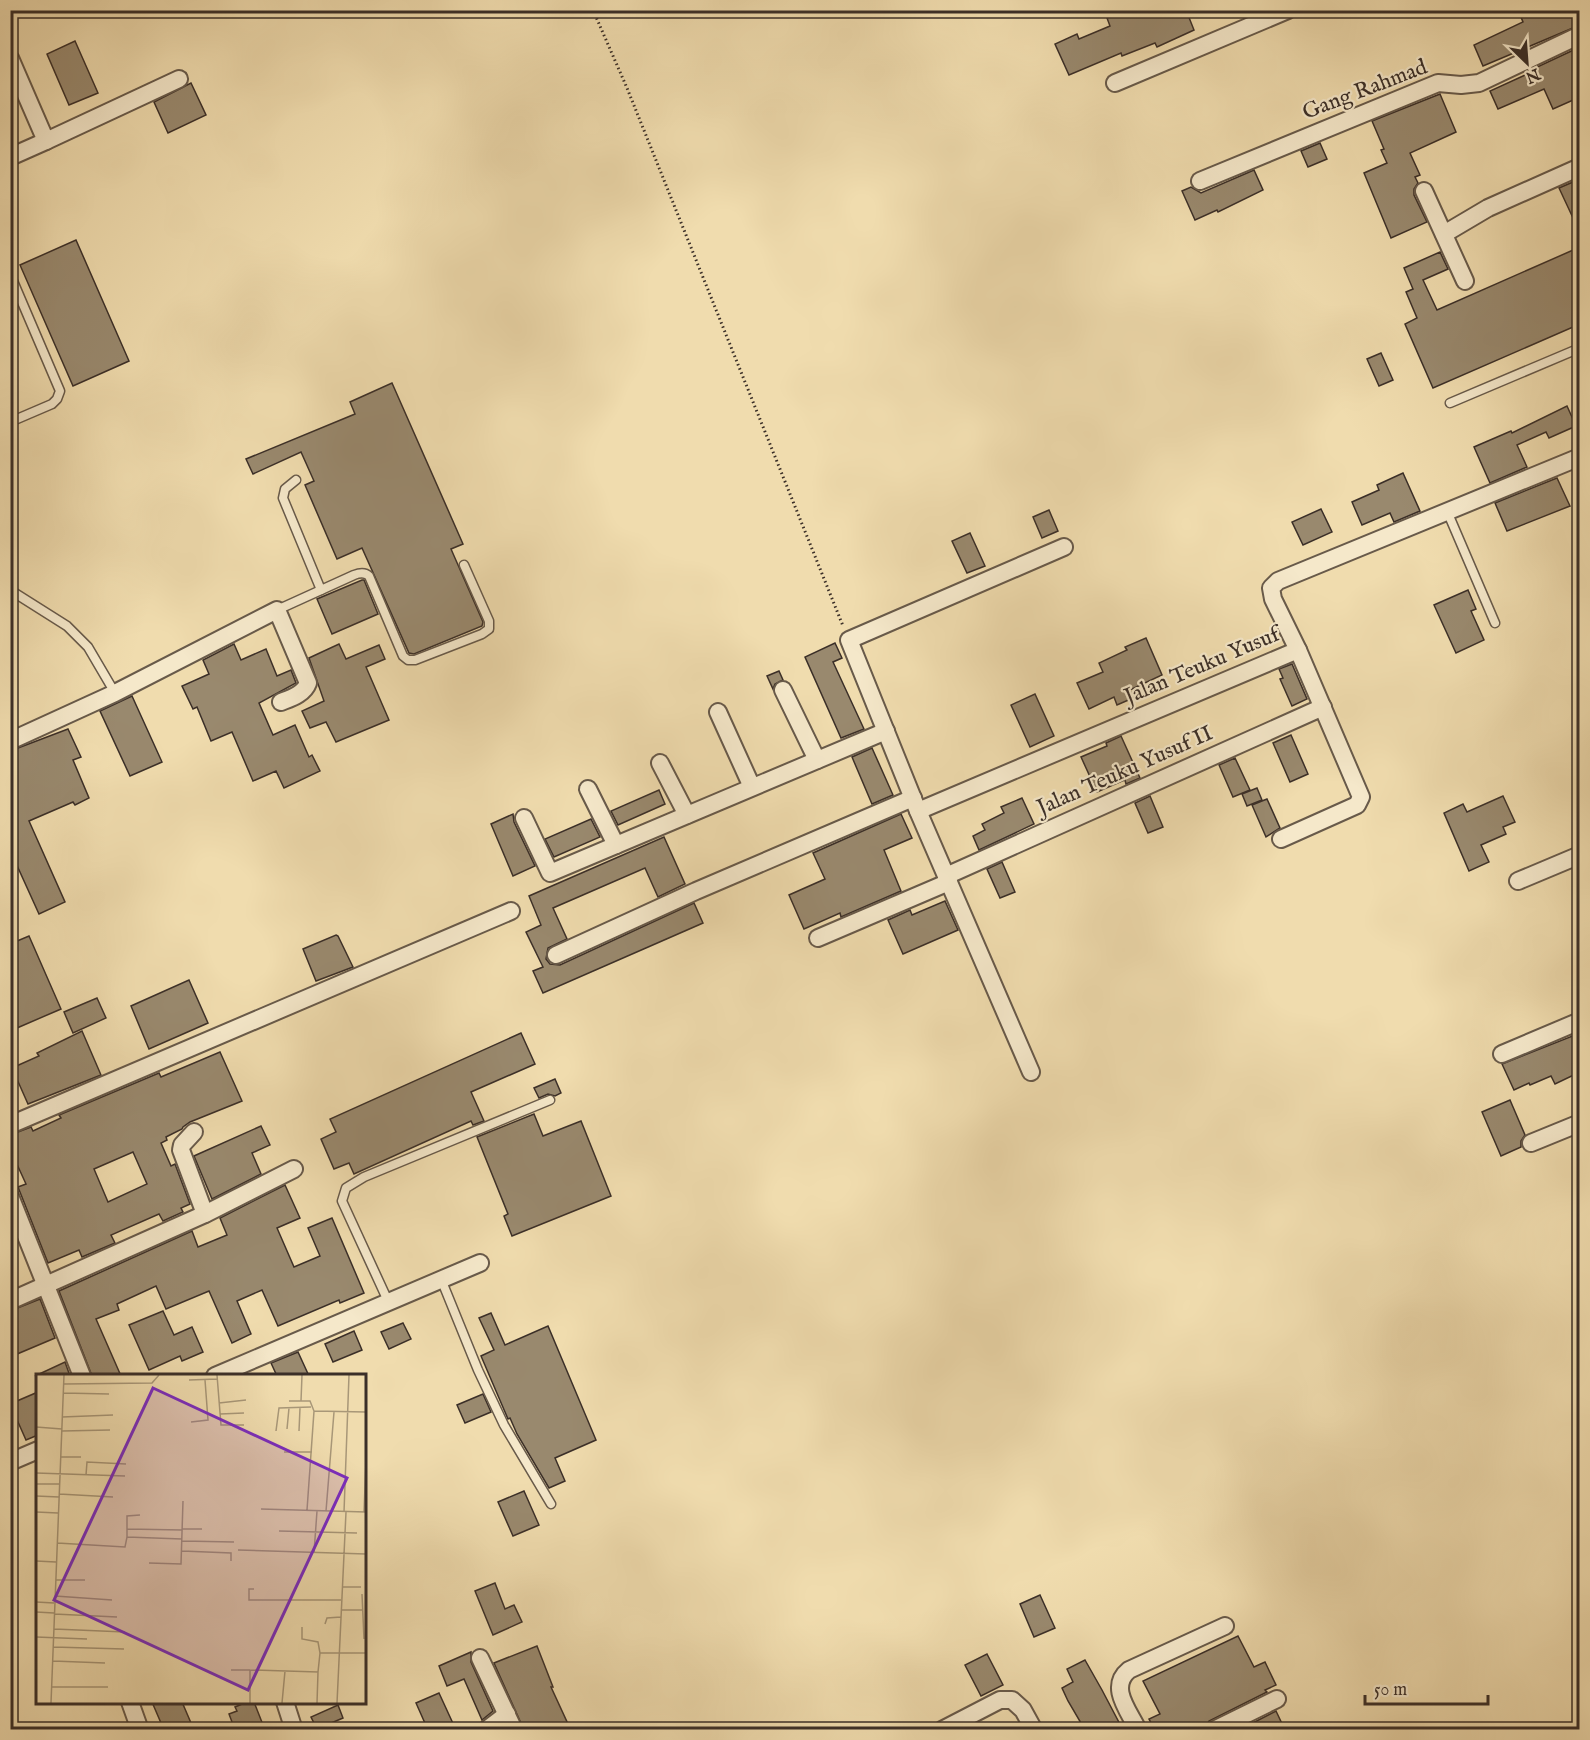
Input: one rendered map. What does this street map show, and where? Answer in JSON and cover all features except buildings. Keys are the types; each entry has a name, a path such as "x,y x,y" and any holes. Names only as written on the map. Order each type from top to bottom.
{"street":[{"path":"1115,83 1288,10"},
{"name":"Gang Rahmad","path":"1200,181 1438,83 1461,85 1479,83 1580,35"},
{"path":"10,58 46,141"},
{"path":"10,157 179,79"},
{"path":"1444,234 1488,208 1580,167"},
{"path":"1424,191 1465,281"},
{"name":"Jalan Teuku Yusuf","path":"556,954 696,891 1298,650 1273,599 1271,588 1274,585 1291,575 1580,457"},
{"path":"1031,1072 915,804 849,640 1064,547"},
{"path":"10,741 115,693 277,610 308,683 302,692 281,702"},
{"path":"1281,839 1356,805 1360,800 1345,757 1298,650"},
{"path":"783,690 817,760"},
{"name":"Jalan Teuku Yusuf II","path":"818,938 1323,707"},
{"path":"718,712 752,787"},
{"path":"524,818 550,873 886,731"},
{"path":"660,763 687,815"},
{"path":"588,789 616,845"},
{"path":"1518,881 1580,855"},
{"path":"10,1125 511,912"},
{"path":"1502,1054 1580,1021"},
{"path":"1531,1143 1580,1123"},
{"path":"194,1132 182,1145 181,1150 205,1214"},
{"path":"10,1301 205,1214 294,1170"},
{"path":"10,1196 81,1374"},
{"path":"220,1374 480,1263"},
{"path":"10,1462 36,1451"},
{"path":"1138,1730 1119,1693 1119,1685 1124,1675 1129,1670 1224,1626"},
{"path":"480,1658 514,1730"},
{"path":"1214,1730 1277,1699"},
{"path":"942,1730 1000,1700 1012,1700 1023,1710 1034,1730"},
{"path":"131,1704 140,1730"},
{"path":"286,1704 294,1730"},
{"path":"486,1730 507,1714"}],"lane":[{"path":"10,423 52,404 60,391 12,280"},
{"path":"1450,403 1580,348"},
{"path":"296,480 285,489 283,498 321,590"},
{"path":"1448,511 1495,623"},
{"path":"277,610 360,573 368,575 403,656 408,660 415,660 489,629 489,621 464,565"},
{"path":"10,590 41,608 74,633 88,647 102,667 115,693"},
{"path":"388,1301 342,1201 345,1188 364,1177 550,1100"},
{"path":"441,1279 478,1370 504,1425 551,1504"}],"path":[{"path":"593,10 627,88 849,640"}]}
